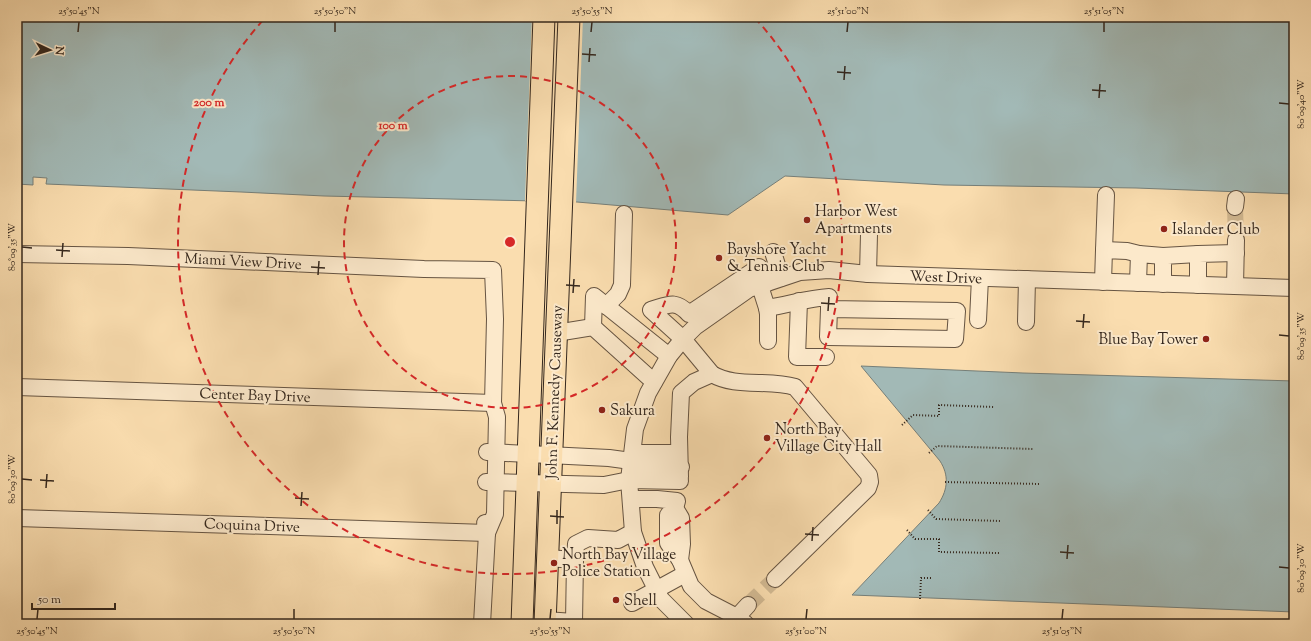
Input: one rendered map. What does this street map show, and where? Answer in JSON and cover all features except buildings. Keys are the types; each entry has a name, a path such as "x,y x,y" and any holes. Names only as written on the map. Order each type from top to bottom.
{"main road":[{"name":"John F. Kennedy Causeway","path":"522,624 544,17"},
{"name":"John F. Kennedy Causeway","path":"545,622 569,17"}],"street":[{"path":"1103,282 1106,196"},
{"path":"606,306 618,294 622,284 624,214"},
{"path":"868,274 869,234"},
{"path":"1104,250 1127,251 1139,254 1163,256 1198,254 1236,246 1234,286"},
{"path":"768,341 767,308 773,252"},
{"name":"Miami View Drive","path":"17,254 128,256 424,270 493,270 495,319 493,403"},
{"path":"1138,283 1139,254"},
{"path":"1198,254 1198,285"},
{"path":"1163,256 1163,284"},
{"path":"770,282 759,267 689,314 682,307 671,303 651,310 683,339 712,374 727,381 783,384 795,387 869,475 870,482 868,488 775,579"},
{"path":"767,308 817,298 829,303 956,311 955,339 828,337 829,303 829,270"},
{"name":"West Drive","path":"686,624 661,599 645,567 633,532 629,480 635,429 651,387 669,356 695,326 749,289 800,272 829,270 868,274 1294,288"},
{"path":"978,320 980,278"},
{"path":"1026,322 1027,279"},
{"path":"651,387 593,327 594,296 669,356"},
{"path":"799,301 797,357 826,357"},
{"path":"556,333 593,327"},
{"path":"712,374 694,382 681,393 679,437 680,467 676,504 668,515 668,543 682,567 690,586 706,601 742,620 748,605"},
{"name":"Center Bay Drive","path":"17,387 493,403"},
{"path":"482,624 487,533 485,521 491,482 492,452 488,416 493,403"},
{"path":"492,452 631,461 641,453 680,467"},
{"path":"491,482 604,485 680,467"},
{"path":"631,499 657,499 676,504"},
{"name":"Coquina Drive","path":"17,518 487,533"},
{"path":"545,622 574,623 576,544 588,538 618,540 633,532"},
{"path":"547,558 575,560"},
{"path":"632,603 656,590 682,567"}],"path":[{"path":"902,425 912,415 939,416 939,405 994,407"},
{"path":"929,453 938,446 1033,449"},
{"path":"945,482 1039,484"},
{"path":"928,510 936,518 1000,521"},
{"path":"907,530 915,539 939,539 939,552 999,552"},
{"path":"920,599 921,578 931,578"}],"water":[{"path":"17,17 1294,17 1294,194 1136,188 944,185 785,176 728,215 577,202 324,196 46,184 47,178 33,177 33,185 17,184"},
{"path":"861,366 1023,373 1294,381 1294,612 852,595 939,503 946,487 945,472 940,461"}],"pier":[{"path":"532,17 583,17 576,203 525,201"}],"tunnel":[{"path":"1235,207 1236,240"},
{"path":"748,605 775,579"}],"place":[{"name":"Harbor West Apartments","path":"807,220"},
{"name":"Islander Club","path":"1164,229"},
{"name":"Bayshore Yacht & Tennis Club","path":"719,258"},
{"name":"Blue Bay Tower","path":"1206,339"},
{"name":"Sakura","path":"602,410"},
{"name":"North Bay Village City Hall","path":"767,438"},
{"name":"North Bay Village Police Station","path":"554,563"},
{"name":"Shell","path":"616,600"}]}
